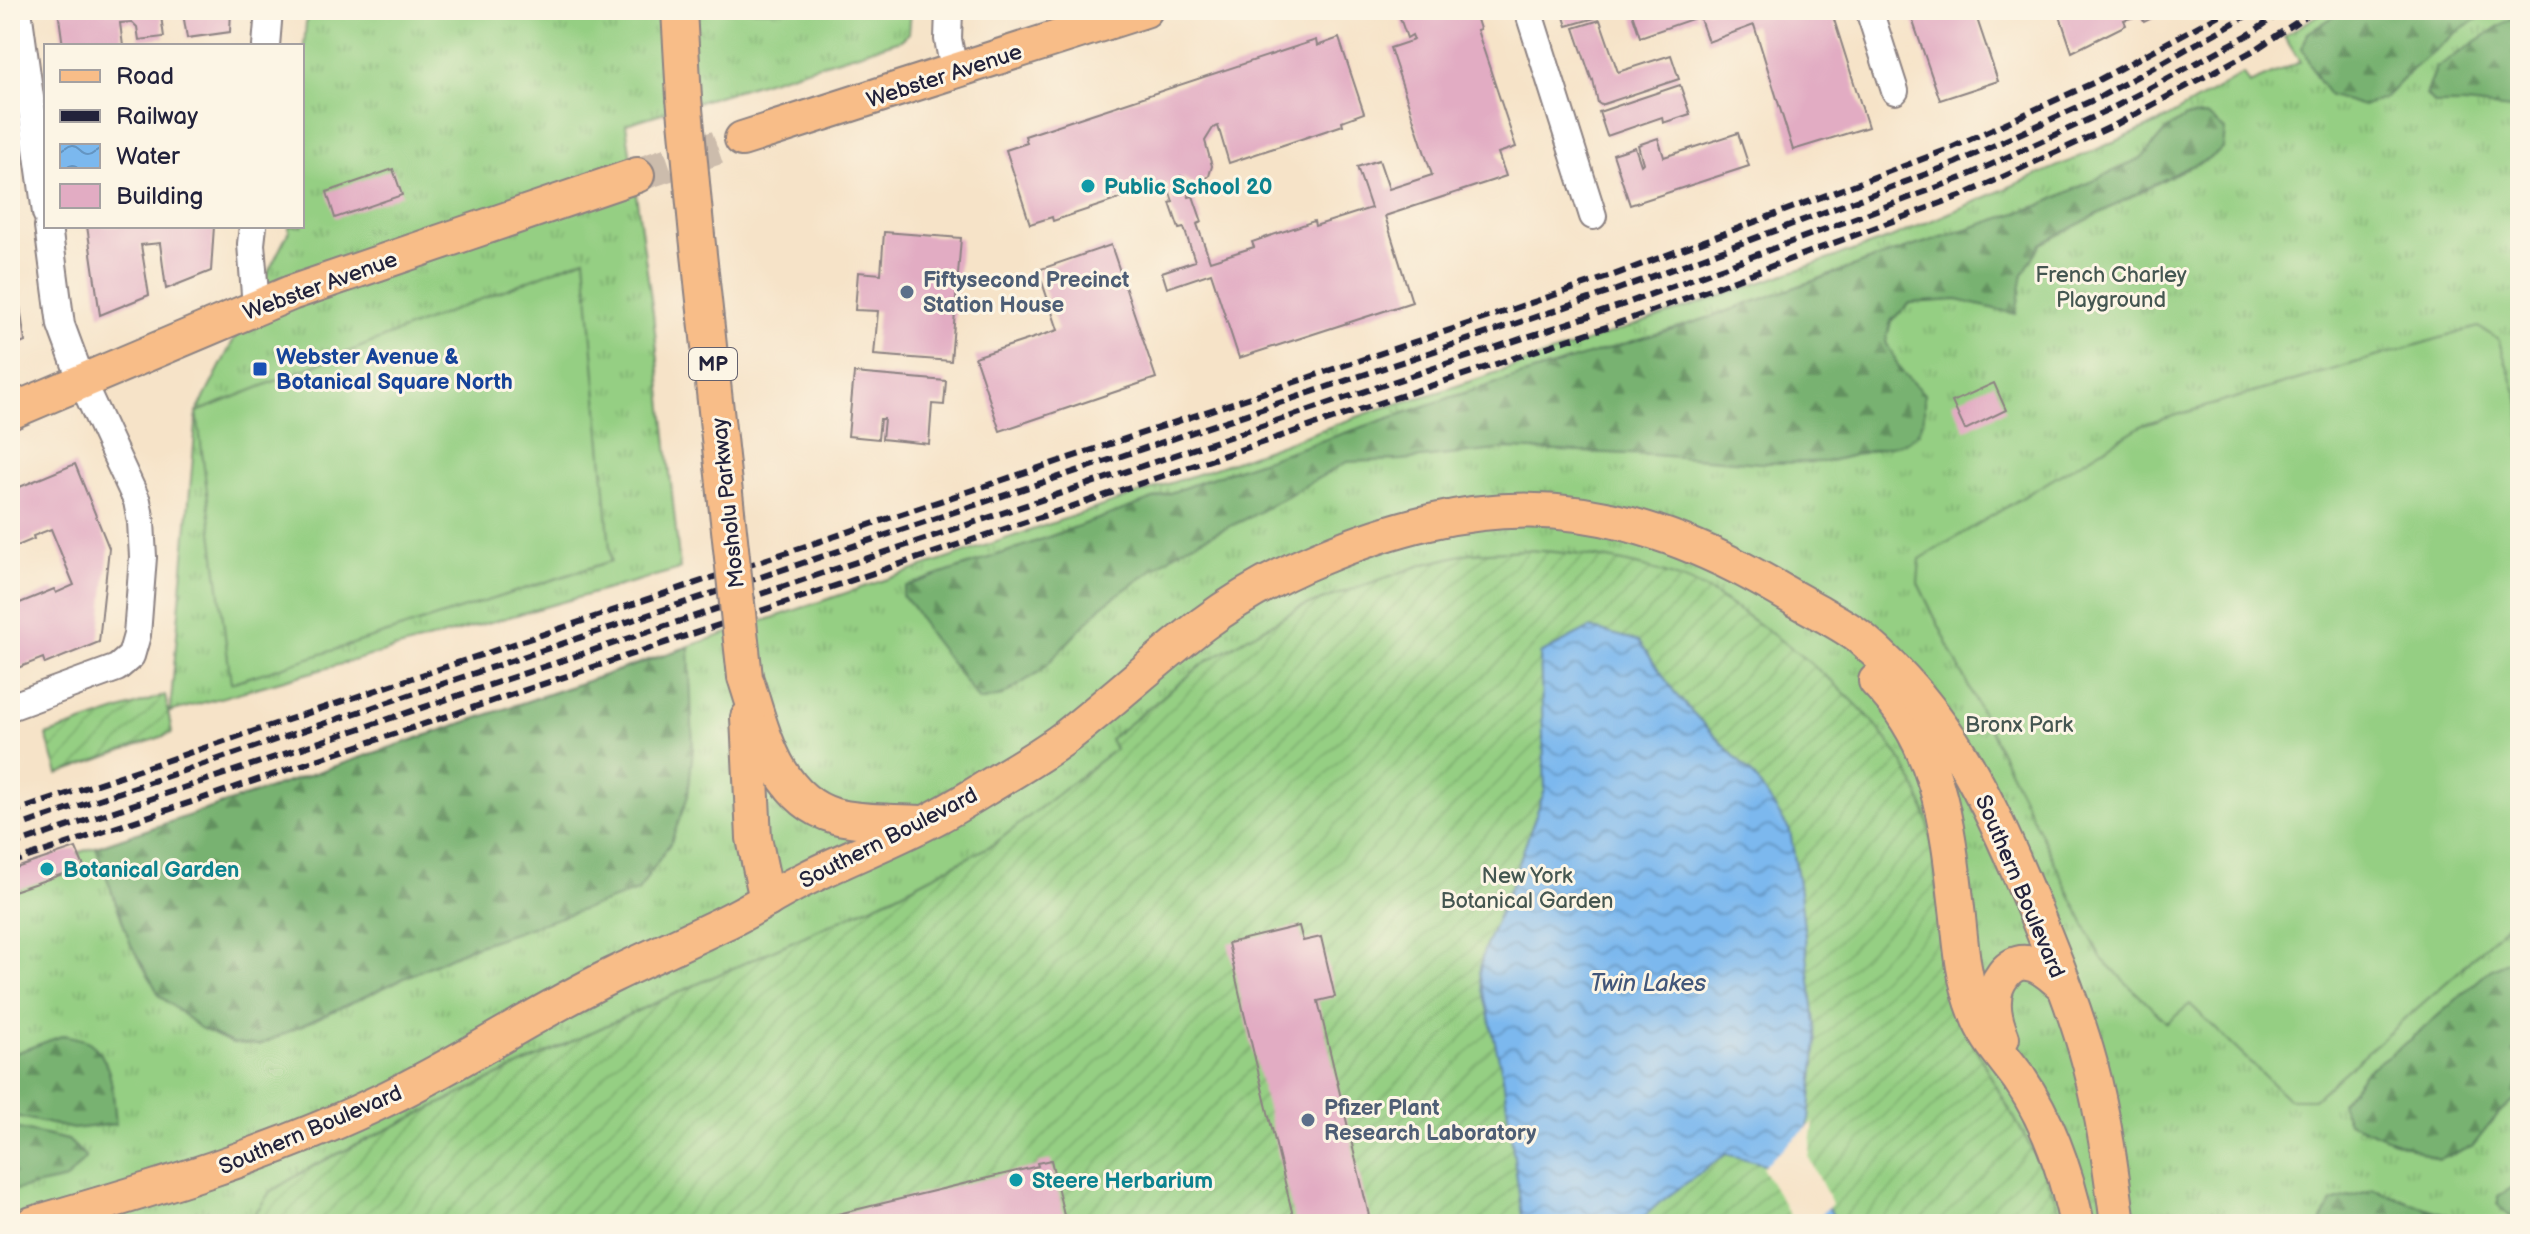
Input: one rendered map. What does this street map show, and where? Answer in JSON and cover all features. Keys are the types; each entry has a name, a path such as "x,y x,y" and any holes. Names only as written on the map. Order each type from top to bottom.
{"main road":[{"name":"Mosholu Parkway","path":"679,10 697,236 745,677 754,838 767,900"},
{"name":"Webster Avenue","path":"742,139 1145,10"},
{"name":"Webster Avenue","path":"10,412 256,307 637,175"},
{"name":"Southern Boulevard","path":"32,1224 206,1173 345,1119 430,1077 571,996 925,823 1062,740 1202,625 1238,600 1316,560 1422,524 1514,510 1580,513 1681,540 1772,586 1857,635 1908,683 1942,724 1981,789 2003,832 2064,986 2090,1063 2102,1113 2118,1224"},
{"name":"Southern Boulevard","path":"1772,586 1889,694 1902,711 1923,751 1949,831 1963,962 1975,1011 1985,1035 2020,1080 2059,1154 2077,1224"},
{"path":"745,677 773,757 787,782 810,804 845,818 925,823"},
{"path":"2020,1080 1995,1019 1993,998 1999,983 2007,970 2024,962 2042,967 2064,986"}],"street":[{"path":"18,10 44,198"},
{"path":"266,44 269,10"},
{"path":"949,10 948,39 954,70"},
{"path":"1528,10 1593,216"},
{"path":"1869,10 1895,91"},
{"path":"10,707 117,668 131,656 137,635 143,557 137,501 82,382 61,325 48,228"},
{"path":"253,228 251,244 256,307"}],"green space":[{"path":"307,10 911,10 909,33 901,40 626,124 653,313 680,569 170,712 197,412 289,228 304,228 304,47"},
{"name":"Bronx Park","path":"2327,10 2520,10 2520,1224 10,1224 10,876 1224,465 1379,409 1442,391 1891,238 2158,123 2243,74 2249,84 2300,62 2284,36"},
{"path":"2344,10 2492,10 2454,34 2386,97 2363,106 2330,96 2317,79 2302,48 2308,33"},
{"path":"2520,12 2520,110 2434,104 2426,95 2436,68"},
{"path":"2208,116 2225,130 2223,149 2041,244 2023,274 2016,314 1957,300 1910,303 1891,321 1886,342 1901,371 1924,394 1924,417 1918,434 1906,442 1826,462 1760,463 1508,449 1402,460 1347,462 1250,517 1183,548 1102,606 1042,670 1002,696 979,701 902,596 906,586 1222,474 1458,395 1714,316 1883,256 2041,205 2143,157 2166,130 2185,117"},
{"path":"585,258 611,561 231,683 197,412"},
{"path":"2478,327 2498,339 2520,404 2520,912 2457,973 2314,1099 2288,1099 2190,1004 2167,1023 2101,958 1918,583 1920,559 2143,425"},
{"name":"New York Botanical Garden","path":"1526,550 1616,560 1703,588 1815,667 1879,729 1911,778 1928,820 1942,941 1960,1013 1985,1066 2042,1169 2064,1224 248,1224 270,1192 313,1166 637,1011 894,896 994,844 1115,749 1110,739 1207,661 1299,608 1425,564 1470,553"},
{"path":"689,647 693,748 688,796 671,842 638,891 467,949 260,1045 232,1043 200,1028 160,996 131,945 96,847"},
{"path":"165,695 172,733 58,774 46,735"},
{"path":"2520,958 2520,1097 2499,1113 2472,1147 2438,1159 2348,1122 2341,1103 2366,1071 2410,1040 2490,970"},
{"path":"64,1035 89,1042 103,1058 111,1079 116,1124 73,1129 10,1115 10,1055"},
{"path":"10,1127 68,1140 86,1157 67,1179 10,1191"},
{"path":"2520,1183 2518,1224 2498,1205 2498,1196"},
{"path":"2374,1189 2456,1217 2462,1224 2320,1224 2332,1202"}],"water":[{"name":"Twin Lakes","path":"1590,628 1639,641 1678,697 1756,779 1790,831 1817,1041 1805,1159 1837,1224 1799,1224 1765,1164 1726,1154 1659,1203 1636,1224 1523,1224 1503,1077 1479,973 1483,953 1545,789 1540,654"}],"pier":[{"path":"1814,1122 1809,1158 1832,1204 1810,1224 1795,1224 1762,1167"}],"building":[{"path":"58,10 231,10 230,32 187,38 183,13 161,16 164,37 139,40 137,27 132,22 120,23 123,44 63,44"},
{"name":"Public School 20","path":"1474,10 1480,29 1477,30 1516,147 1498,153 1506,176 1385,216 1412,302 1239,358 1211,273 1167,288 1162,272 1195,261 1184,228 1179,229 1167,183 1053,221 1052,217 1030,224 1006,150 1027,143 1025,136 1316,40 1317,46 1339,38 1364,113 1342,121 1343,125 1229,163 1218,126 1213,128 1205,141 1212,166 1209,176 1199,184 1182,177 1202,222 1197,224 1210,261 1254,247 1252,242 1314,221 1315,226 1371,208 1357,167 1379,160 1389,189 1432,175 1390,48 1414,40 1412,35 1407,38 1400,18 1406,16 1404,11"},
{"path":"1595,10 1598,17 1567,26 1562,11"},
{"path":"1631,10 1695,10 1698,17 1640,37"},
{"path":"1697,10 1831,10 1868,127 1793,150 1754,25 1708,42"},
{"path":"1909,10 1974,10 1998,81 1940,100"},
{"path":"2058,10 2168,10 2144,22 2141,15 2124,20 2126,25 2072,52"},
{"path":"1600,20 1618,72 1671,55 1679,79 1601,105 1598,103 1574,28"},
{"path":"1680,85 1690,114 1663,123 1662,117 1607,136 1599,112"},
{"path":"1738,133 1749,166 1630,205 1613,154 1635,147 1641,165 1638,145 1658,138 1664,157"},
{"path":"393,169 402,195 335,218 327,192"},
{"path":"87,228 214,228 211,271 166,289 160,243 141,245 149,295 100,315"},
{"name":"Fiftysecond Precinct Station House","path":"884,232 961,238 951,361 874,355 878,311 855,310 858,272 881,274"},
{"path":"1111,245 1156,378 1000,431 975,357 1058,330 1038,270"},
{"path":"10,248 25,342 10,348"},
{"path":"854,373 946,381 944,405 932,404 929,444 882,439 884,419 880,419 878,439 848,436"},
{"path":"1994,383 2006,410 1965,430 1952,402"},
{"path":"75,464 109,548 99,642 45,664 43,658 10,671 10,607 54,589 56,593 74,585 51,529 10,549 10,491"},
{"name":"Botanical Garden","path":"76,848 84,867 10,892 10,870"},
{"name":"Pfizer Plant Research Laboratory","path":"1299,926 1303,941 1321,937 1335,997 1318,1001 1371,1224 1295,1224 1243,1009 1228,943"},
{"name":"Steere Herbarium","path":"1051,1160 1066,1224 818,1224 817,1219 1038,1166 1037,1163"}],"tunnel":[{"path":"637,175 742,139"}],"railway":[{"path":"10,813 1611,276 1949,149 2093,83 2228,10"},
{"path":"10,829 1616,290 1956,163 2100,97 2257,10"},
{"path":"10,846 1622,305 1962,178 2107,111 2250,34 2285,10"},
{"path":"10,863 1627,320 1968,193 2115,125 2258,48 2315,10"}],"place":[{"name":"Public School 20","path":"1088,186"},
{"name":"Fiftysecond Precinct Station House","path":"907,292"},
{"name":"Webster Avenue & Botanical Square North","path":"260,369"},
{"name":"Botanical Garden","path":"47,869"},
{"name":"Pfizer Plant Research Laboratory","path":"1308,1120"},
{"name":"Steere Herbarium","path":"1016,1180"}],"park label":[{"name":"French Charley Playground","path":"2111,286"}]}
